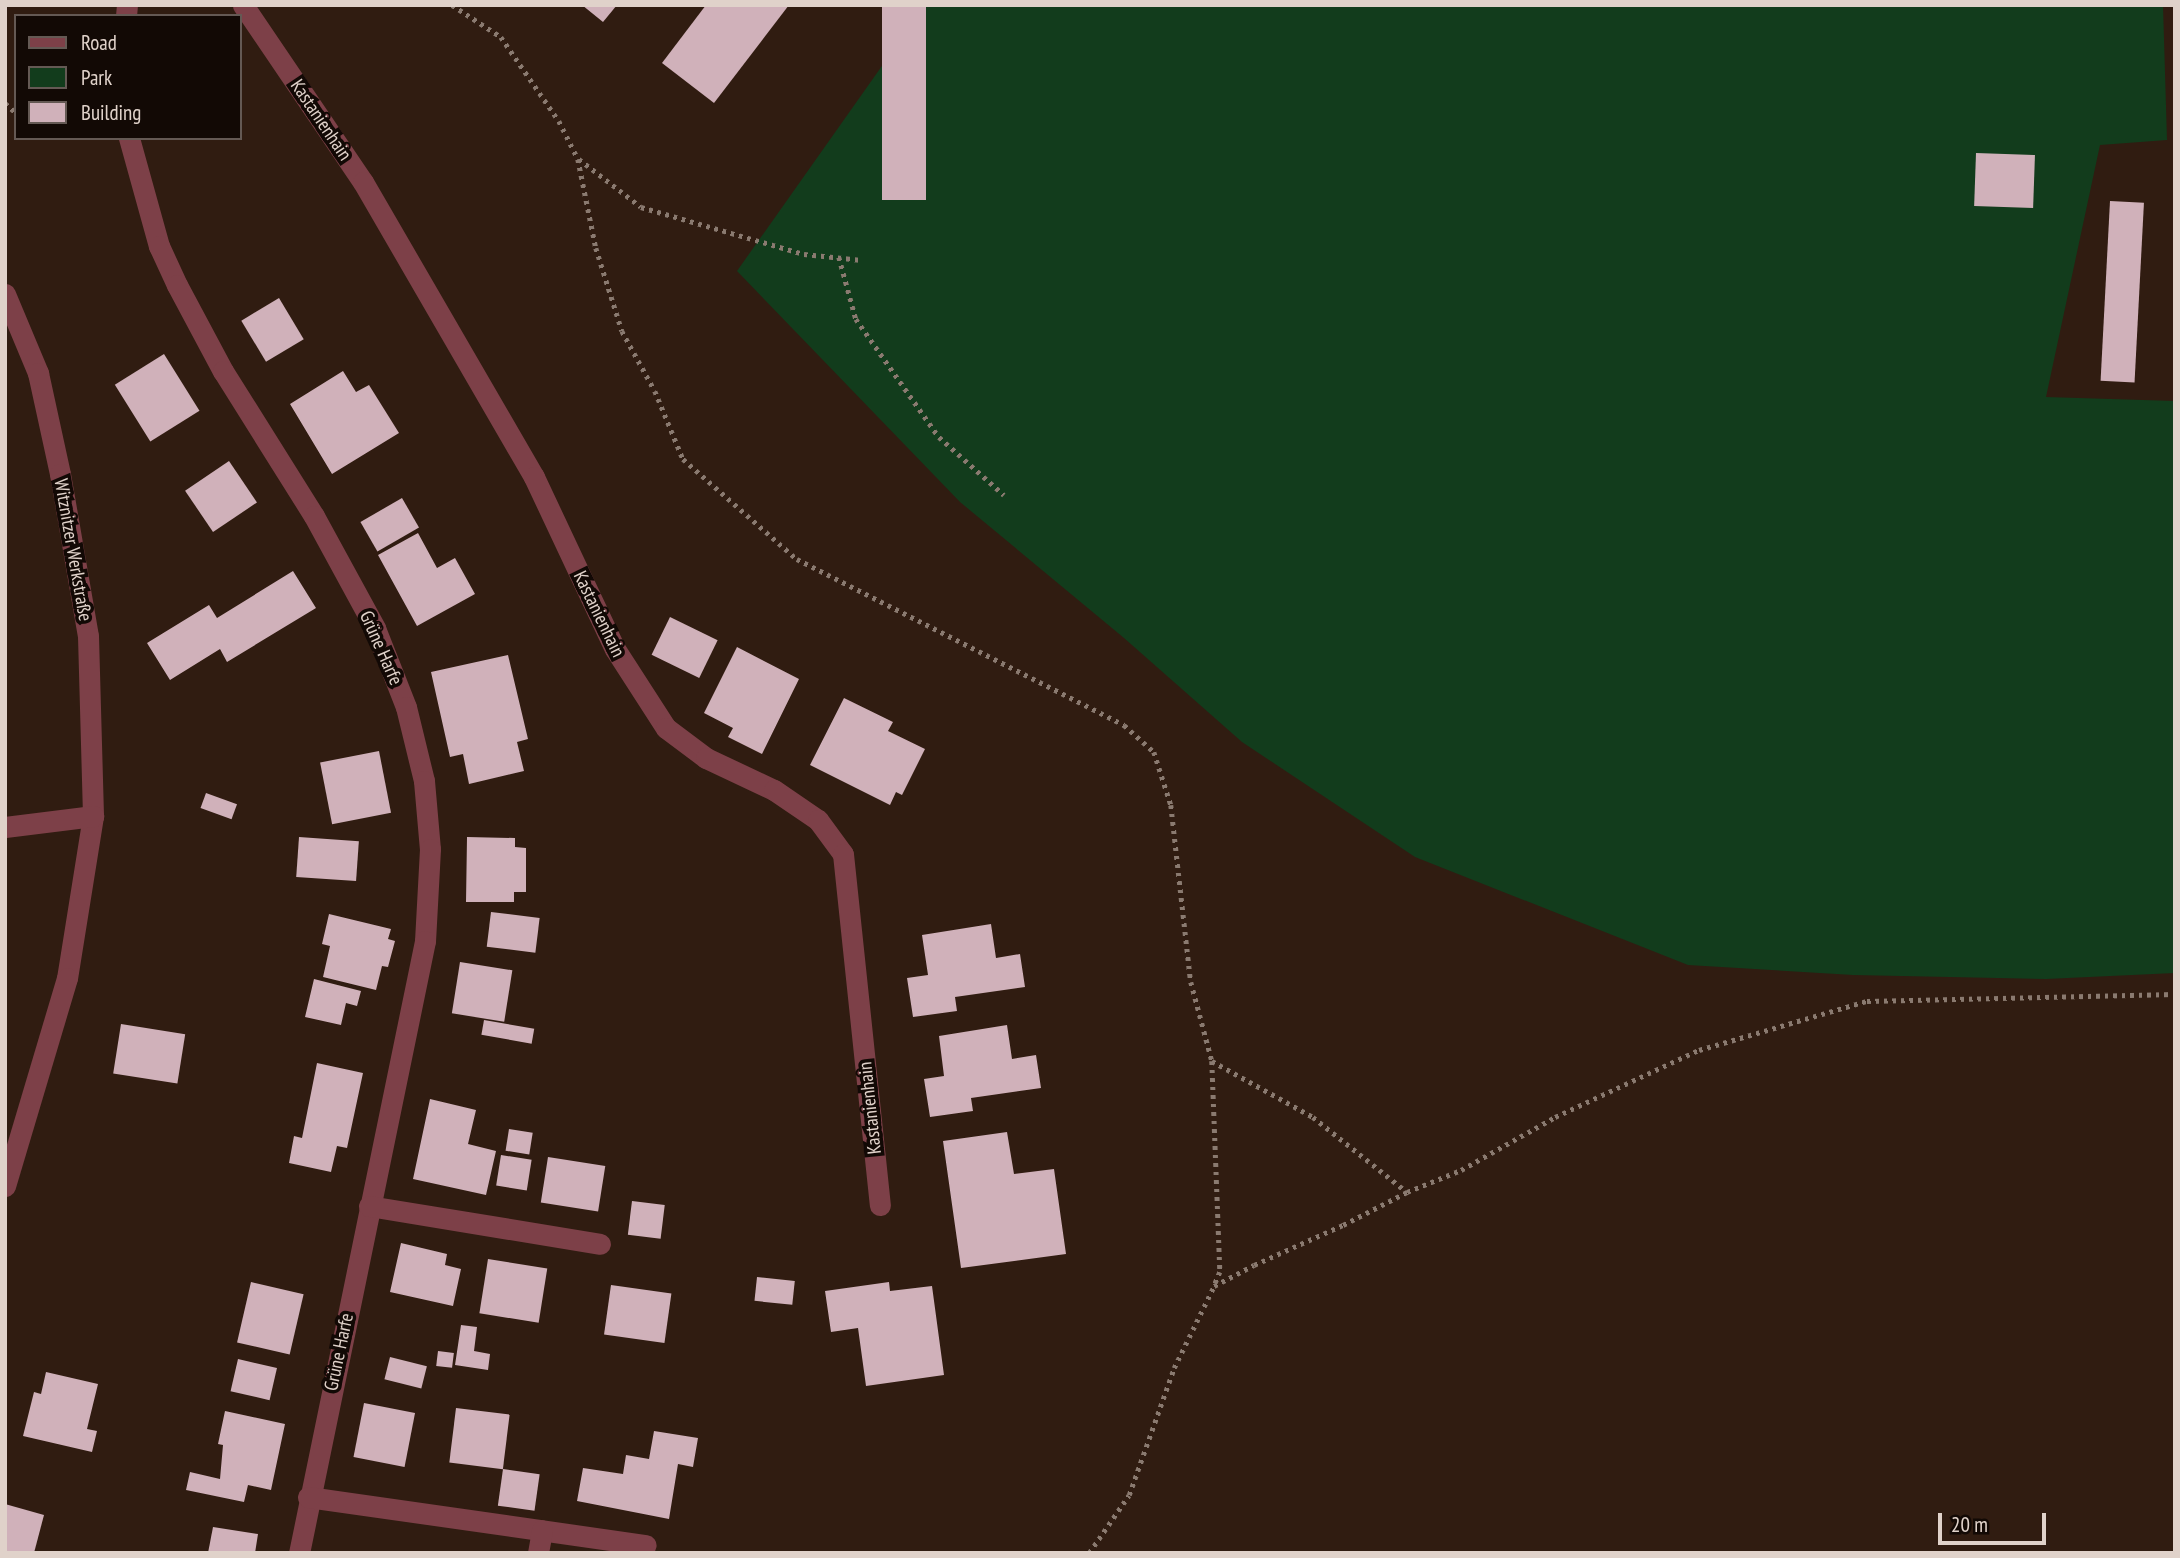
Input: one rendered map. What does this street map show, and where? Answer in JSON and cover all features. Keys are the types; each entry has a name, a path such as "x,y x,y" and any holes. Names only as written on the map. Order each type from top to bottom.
{"street":[{"name":"Kastanienhain","path":"243,5 370,194 534,477 615,649 666,728 706,758 774,790 818,820 843,854 880,1205"},
{"name":"Grüne Harfe","path":"131,140 159,246 177,285 223,372 314,516 375,628 406,707 424,781 430,849 425,941 299,1553"},
{"name":"Witznitzer Werkstraße","path":"5,294 38,373 60,474 88,636 93,816 66,978 5,1186"},
{"path":"5,827 93,816"},
{"path":"369,1206 600,1244"},
{"path":"309,1497 646,1545"},
{"path":"538,1553 542,1530"}],"path":[{"path":"452,5 501,37 559,121 578,159 596,248 622,331 655,391 683,459 797,559 1124,725 1154,752 1171,805 1191,982 1212,1061 1220,1272 1174,1368 1129,1494 1089,1553"},
{"path":"578,159 641,207 804,254 862,260"},
{"path":"839,257 856,319 939,437 1004,495"},
{"path":"1214,1286 1407,1192 1461,1170 1555,1117 1699,1050 1867,1001 2175,994"},
{"path":"1212,1061 1313,1117 1407,1192"}],"green space":[{"path":"925,5 2163,5 2167,140 2100,145 2046,397 2175,401 2175,973 2046,979 1853,975 1688,965 1415,857 1242,742 1124,638 960,502 737,271"}],"building":[{"path":"582,5 617,5 603,22"},
{"path":"706,5 789,5 714,103 662,63"},
{"path":"882,5 926,5 926,200 882,200"},
{"path":"1976,153 2035,155 2033,208 1974,206"},
{"path":"2110,201 2144,203 2135,383 2101,381"},
{"path":"279,298 304,339 266,362 241,321"},
{"path":"164,354 200,411 150,442 115,385"},
{"path":"343,371 356,392 369,385 399,433 332,474 290,404"},
{"path":"229,461 257,502 213,532 185,491"},
{"path":"402,498 419,527 377,551 360,522"},
{"path":"418,533 437,568 455,558 475,594 417,626 378,555"},
{"path":"293,571 316,608 227,662 220,649 170,680 147,643 209,605 217,618"},
{"path":"670,617 718,640 699,678 652,655"},
{"path":"737,647 799,679 762,754 728,737 733,728 704,713"},
{"path":"508,655 528,739 517,742 524,771 469,784 463,754 450,757 431,672"},
{"path":"844,698 893,722 888,731 925,749 902,795 896,792 890,805 810,765"},
{"path":"379,751 391,813 332,824 320,762"},
{"path":"206,793 237,804 232,819 201,808"},
{"path":"299,837 359,841 356,881 296,877"},
{"path":"467,837 515,838 515,847 526,848 526,892 514,892 514,902 466,902"},
{"path":"491,912 540,918 535,953 487,947"},
{"path":"329,914 391,929 388,939 395,941 388,967 382,966 376,990 323,977 330,946 322,944"},
{"path":"991,924 996,958 1020,954 1025,987 955,997 957,1011 913,1017 907,978 928,975 922,935"},
{"path":"460,962 512,970 504,1022 452,1013"},
{"path":"314,979 361,991 357,1006 346,1003 341,1025 305,1017"},
{"path":"484,1020 534,1029 532,1044 481,1035"},
{"path":"121,1024 185,1034 177,1084 113,1073"},
{"path":"1007,1025 1012,1059 1036,1055 1041,1088 971,1098 973,1111 930,1117 924,1079 944,1076 939,1036"},
{"path":"317,1063 363,1073 347,1148 337,1146 331,1172 289,1163 294,1136 302,1138"},
{"path":"430,1099 476,1110 468,1144 496,1151 486,1195 413,1179"},
{"path":"509,1129 533,1133 529,1154 506,1151"},
{"path":"1007,1132 1014,1174 1054,1169 1066,1254 961,1268 943,1141"},
{"path":"501,1155 532,1160 527,1190 496,1186"},
{"path":"548,1157 605,1166 598,1212 541,1202"},
{"path":"632,1201 665,1205 661,1239 628,1235"},
{"path":"401,1243 447,1254 445,1265 461,1269 453,1306 390,1292"},
{"path":"488,1259 547,1268 539,1323 479,1313"},
{"path":"757,1277 795,1281 792,1305 754,1301"},
{"path":"251,1282 304,1294 290,1355 237,1342"},
{"path":"889,1282 890,1291 932,1286 944,1375 866,1386 858,1328 831,1332 825,1291"},
{"path":"611,1285 671,1293 664,1343 604,1335"},
{"path":"461,1325 477,1327 474,1351 490,1354 488,1370 455,1365"},
{"path":"438,1351 454,1353 452,1368 436,1366"},
{"path":"390,1357 427,1366 421,1389 384,1379"},
{"path":"238,1359 277,1368 270,1400 231,1391"},
{"path":"46,1372 98,1384 87,1429 97,1431 92,1452 23,1436 34,1392 41,1394"},
{"path":"364,1403 415,1413 405,1467 354,1457"},
{"path":"456,1408 510,1415 503,1469 449,1463"},
{"path":"225,1411 285,1424 271,1490 248,1485 244,1502 186,1490 190,1472 220,1479 223,1445 218,1444"},
{"path":"654,1431 698,1438 693,1467 678,1464 669,1519 577,1501 583,1468 623,1474 626,1455 649,1459"},
{"path":"503,1469 540,1474 534,1511 498,1506"},
{"path":"5,1504 44,1515 34,1553 5,1553"},
{"path":"213,1527 258,1534 255,1553 208,1553"}]}
